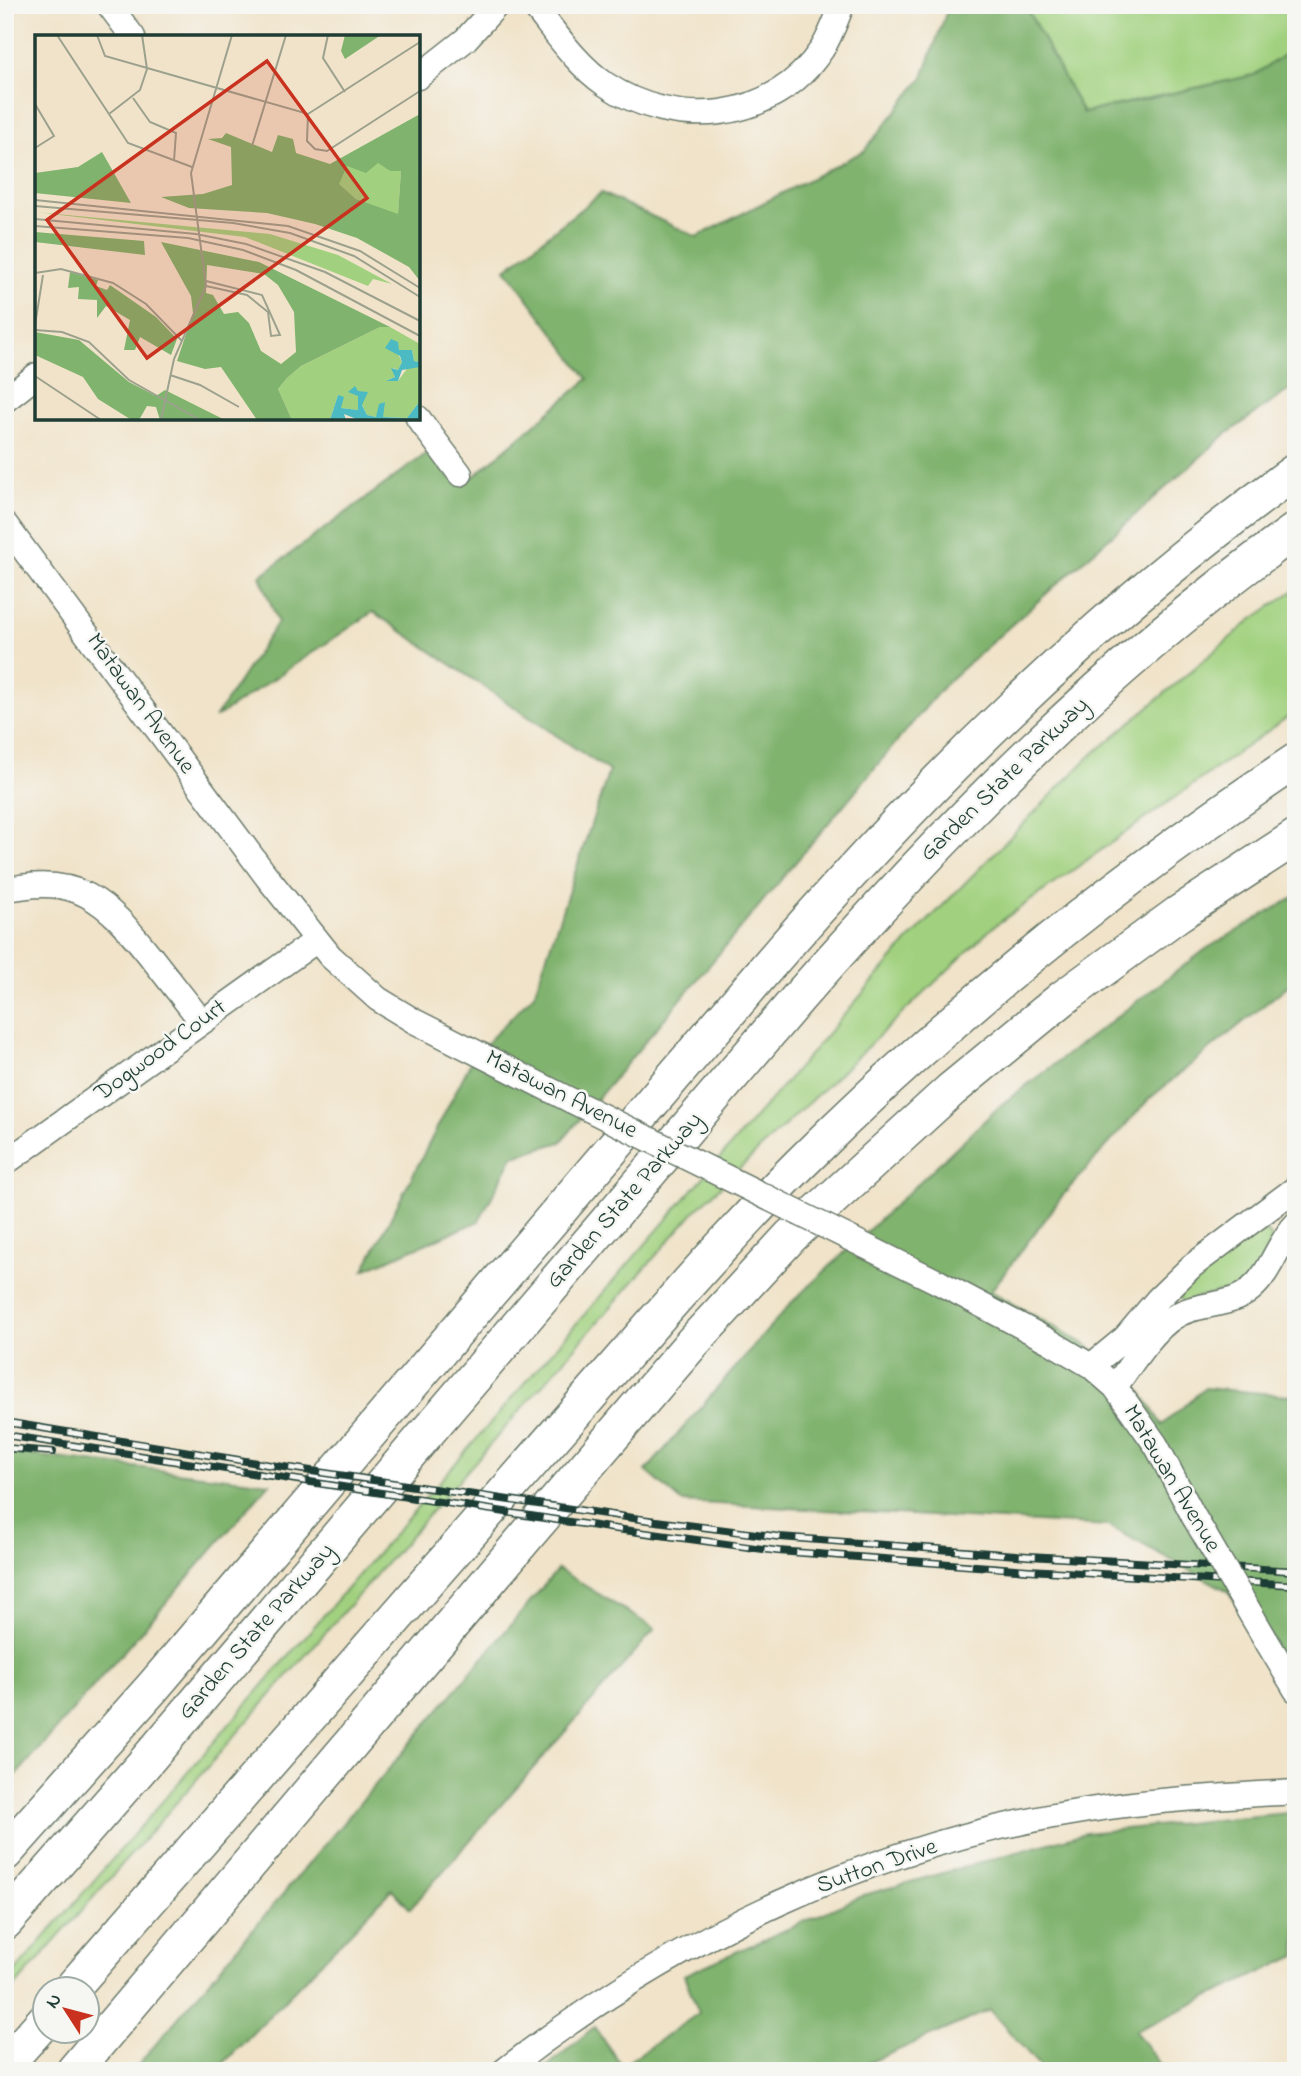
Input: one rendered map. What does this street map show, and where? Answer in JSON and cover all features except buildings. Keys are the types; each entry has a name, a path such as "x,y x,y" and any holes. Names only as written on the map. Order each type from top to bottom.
{"highway":[{"name":"Garden State Parkway","path":"5,1853 153,1687 858,864 959,759 1063,660 1174,564 1296,471"},
{"name":"Garden State Parkway","path":"5,1922 162,1744 790,1007 904,879 1001,779 1112,678 1226,582 1296,530"},
{"path":"85,1974 654,1322 750,1214 799,1164 899,1069 1036,950 1161,855 1296,761"},
{"path":"74,2071 547,1512 693,1342 791,1236 951,1090 1053,1005 1178,914 1296,837"},
{"path":"5,2065 32,2035"}],"street":[{"path":"109,5 132,35"},
{"path":"420,75 464,40 497,5"},
{"path":"533,5 576,57 603,83 651,107 698,115 746,107 787,86 805,70 821,50 842,5"},
{"path":"5,400 35,377"},
{"path":"420,420 460,474"},
{"name":"Matawan Avenue","path":"5,524 267,877 317,940 350,976 377,999 414,1021 938,1282 1039,1335 1091,1366 1115,1387 1156,1445 1194,1517 1296,1690"},
{"path":"5,891 23,886 72,888 98,900 119,917 202,1022"},
{"name":"Dogwood Court","path":"5,1163 317,940"},
{"path":"1115,1387 1144,1346 1192,1266 1296,1188"},
{"path":"1091,1366 1166,1308 1234,1299 1249,1291 1265,1275 1292,1227 1265,1212"},
{"name":"Sutton Drive","path":"504,2071 604,1998 685,1949 762,1910 886,1861 957,1839 1087,1810 1216,1796 1296,1792"}],"green space":[{"path":"949,5 1025,5 1083,113 1254,75 1296,47 1296,385 1225,435 946,683 561,1142 513,1156 479,1221 364,1270 474,1056 534,994 609,771 373,612 215,718 278,622 260,576 441,443 473,477 588,379 506,269 601,193 697,237 864,151 923,77"},
{"path":"1025,5 1296,5 1296,47 1254,75 1082,113"},
{"path":"1296,589 1296,711 993,927 695,1211 5,1998 5,1983 909,940 1086,760 1250,621"},
{"path":"1296,896 1296,979 1149,1099 1063,1195 991,1291 1090,1347 1141,1392 1162,1425 1205,1388 1296,1396 1296,1694 1228,1591 1109,1526 682,1502 646,1471 790,1304 1002,1104 1206,949"},
{"path":"1259,1230 1268,1233 1273,1239 1247,1285 1183,1302 1179,1297 1181,1287"},
{"path":"5,1452 270,1483 5,1788"},
{"path":"558,1569 655,1629 410,1909 392,1889 216,2071 133,2071"},
{"path":"1296,1812 1296,1956 1135,2031 1165,2071 1044,2071 990,2010 850,2071 542,2071 594,2027 622,2066 699,2013 684,1975 864,1895 1085,1833"}],"railway":[{"path":"5,1422 270,1465 780,1537 1028,1556 1296,1571"},
{"path":"5,1435 609,1528 778,1551 1028,1570 1296,1585"},
{"path":"5,1448 53,1452"}]}
